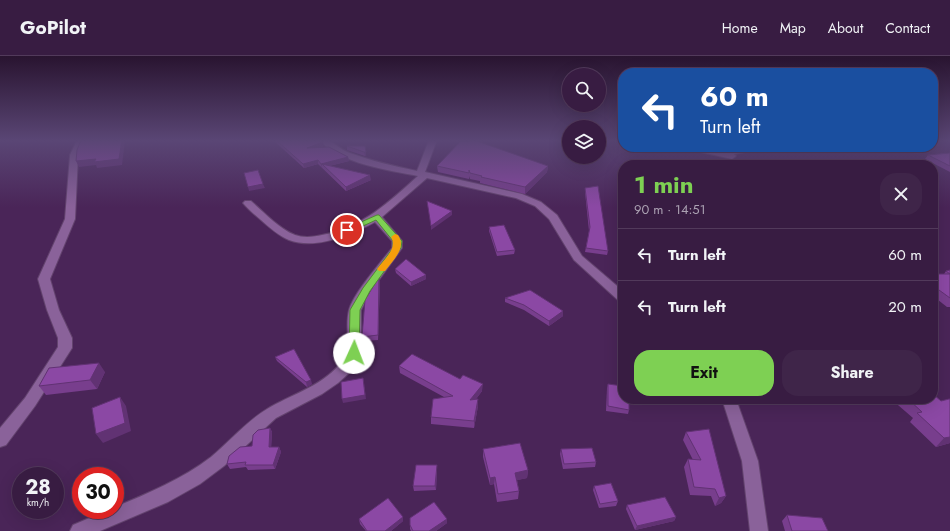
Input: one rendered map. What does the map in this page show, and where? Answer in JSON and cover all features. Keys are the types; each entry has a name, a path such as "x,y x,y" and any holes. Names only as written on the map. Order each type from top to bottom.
{"street":[{"path":"0,440 30,402 65,348 65,338 53,310 44,279 70,219 74,162"},
{"path":"369,162 496,190 519,196 538,204 553,217 578,258 618,294"},
{"path":"248,203 286,234 296,239 311,240 336,234 377,217 422,175 426,162"},
{"path":"79,531 162,496 194,479 218,461 271,414 318,390 344,369 354,353 355,310 366,290 397,248 398,241 377,217"},
{"path":"731,404 750,461 759,531"}],"building":[{"path":"441,162 537,162 548,166 525,187 481,177 482,176 470,173 469,170 469,173 437,166"},
{"path":"942,162 950,162 950,166"},
{"path":"322,164 370,175 346,187"},
{"path":"258,170 263,184 248,187 244,173"},
{"path":"598,186 608,251 586,248 590,227 585,188"},
{"path":"427,201 452,211 431,226"},
{"path":"504,225 515,250 497,252 489,227"},
{"path":"406,259 426,275 411,282 395,269"},
{"path":"938,274 950,274 950,298 939,290"},
{"path":"379,277 378,335 362,337 365,300"},
{"path":"530,290 563,311 549,321 524,305 505,298"},
{"path":"294,349 311,380 306,382 275,357"},
{"path":"412,354 460,379 463,375 483,384 470,400 478,399 474,421 431,417 433,399 453,396 399,366"},
{"path":"99,363 90,380 39,386 49,368"},
{"path":"363,378 365,395 342,399 341,382"},
{"path":"608,384 618,385 618,404 629,404 629,410 608,406"},
{"path":"120,397 125,423 96,434 92,408"},
{"path":"938,398 941,401 950,399 950,437 944,438 917,413 922,412 913,404 938,404"},
{"path":"270,428 269,447 279,447 273,465 245,465 246,462 227,464 229,456 240,447 252,446 253,435 258,430"},
{"path":"709,429 726,496 719,498 715,489 694,487 688,459 701,460 686,432"},
{"path":"520,443 528,470 515,473 519,491 498,494 495,477 490,478 483,449"},
{"path":"592,448 596,462 564,464 561,449"},
{"path":"416,465 437,465 435,486 413,486"},
{"path":"611,483 618,501 600,504 594,486"},
{"path":"665,497 676,517 637,526 627,505"},
{"path":"388,498 403,517 385,531 367,531 359,519"},
{"path":"434,502 447,519 429,531 413,531 410,525 410,518"},
{"path":"787,515 822,518 828,531 792,531"}],"slow traffic":[{"path":"382,269 397,248 398,241 395,237"}],"route":[{"path":"347,230 377,217 398,241 397,248 366,290 355,310 354,353"}]}
